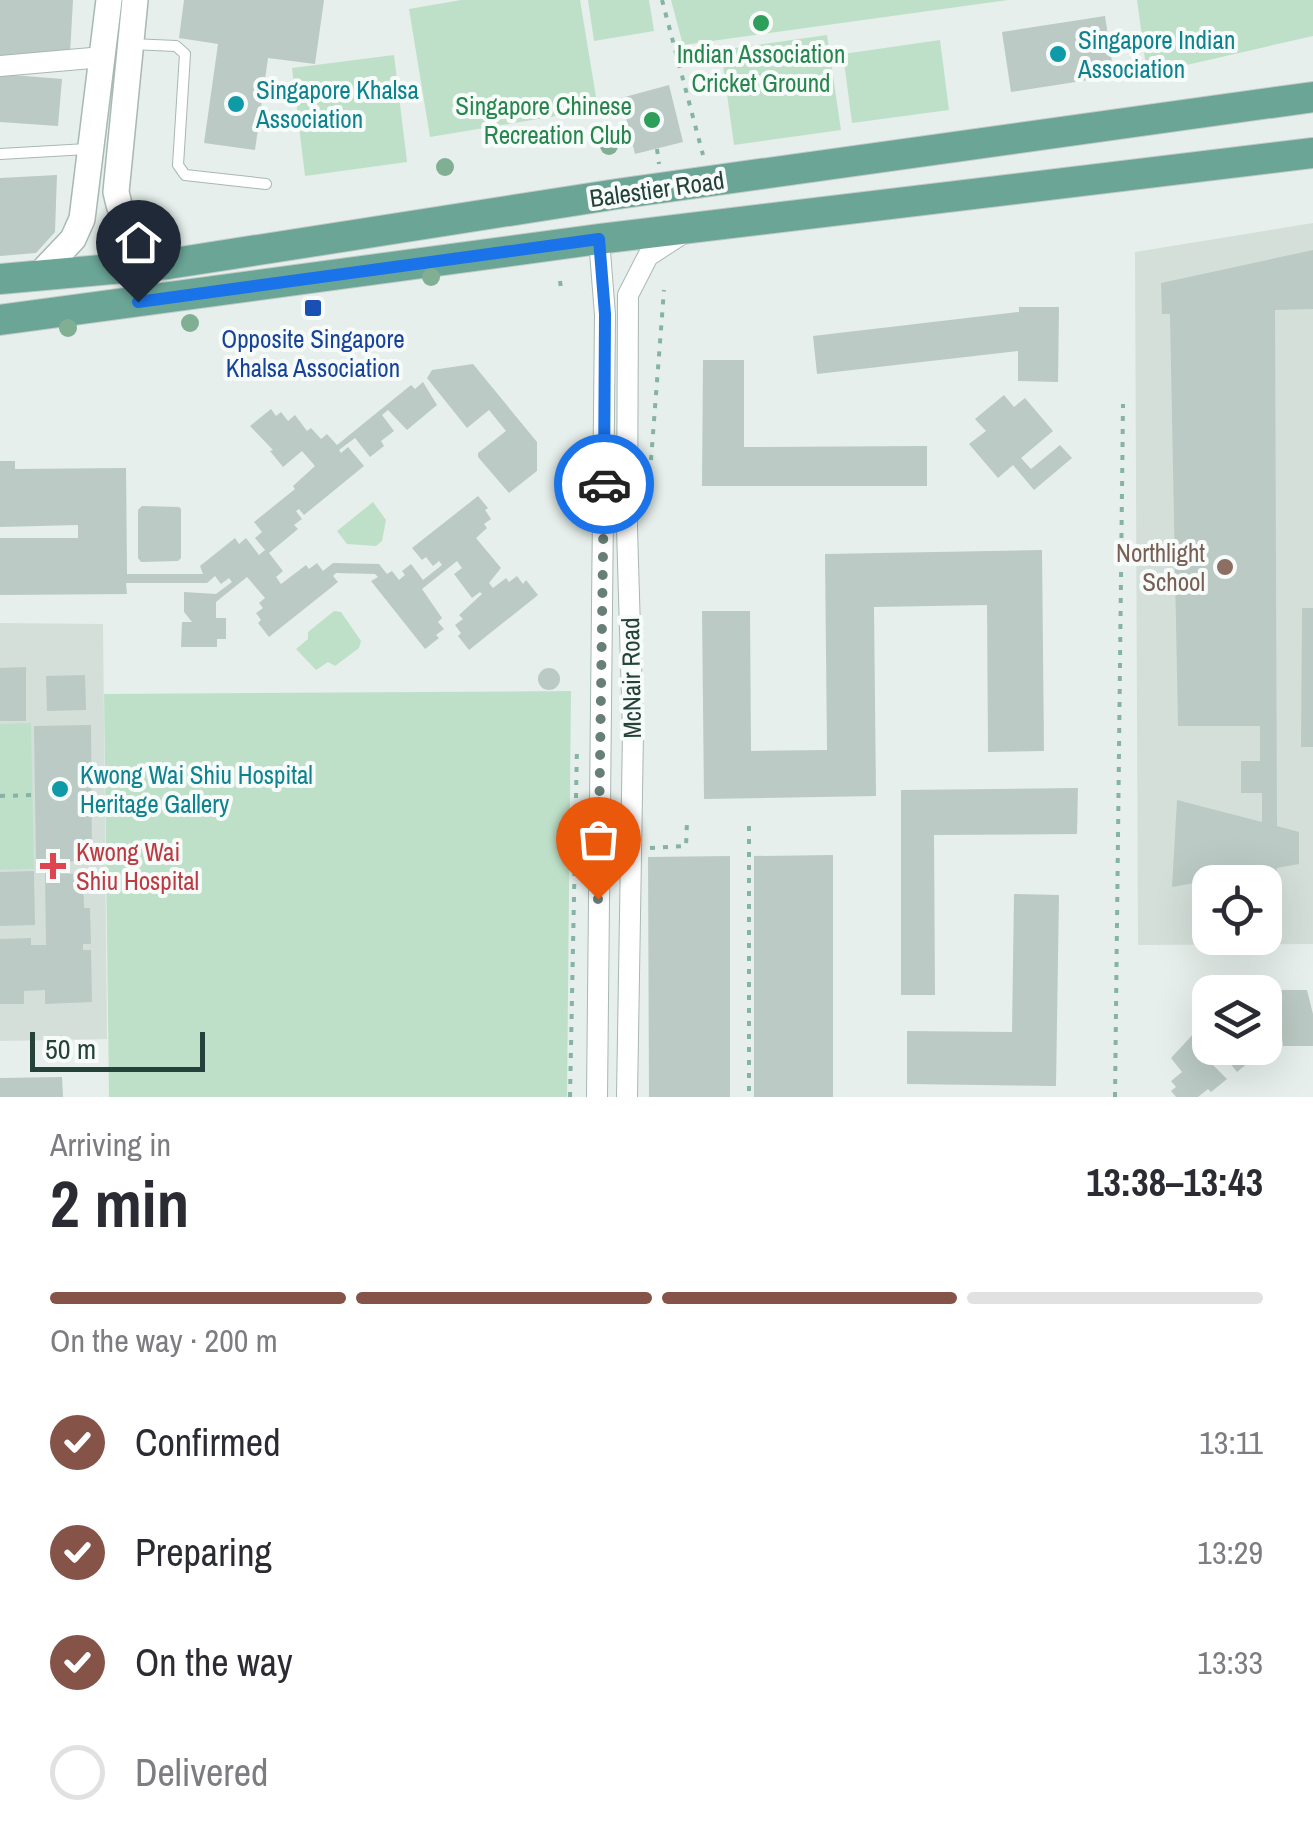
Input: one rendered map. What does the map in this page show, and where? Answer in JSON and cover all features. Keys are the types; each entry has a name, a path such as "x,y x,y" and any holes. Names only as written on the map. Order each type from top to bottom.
{"main road":[{"name":"Balestier Road","path":"0,279 168,264 617,194 1313,97"},
{"name":"Balestier Road","path":"0,320 599,239 1313,153"}],"street":[{"path":"109,0 116,192 121,216 144,250 168,264"},
{"path":"39,275 73,239 82,220 113,48 135,0"},
{"path":"0,66 113,48"},
{"name":"McNair Road","path":"628,1097 633,733 627,528 628,295 648,256 691,229"},
{"name":"McNair Road","path":"597,1097 605,314 599,239"}],"lane":[{"path":"113,48 176,46 184,54 178,165 185,176 266,184"},
{"path":"0,154 93,149"}],"path":[{"path":"662,0 698,134"},
{"path":"657,148 660,168"},
{"path":"1115,1097 1123,404"},
{"path":"0,796 35,795"},
{"path":"645,848 686,846 686,822"},
{"path":"748,826 749,1097"}],"shaded area":[{"name":"Northlight School","path":"1313,223 1313,944 1282,944 1282,865 1192,865 1192,945 1138,945 1135,252"},
{"name":"Kwong Wai Shiu Hospital","path":"0,623 103,624 107,1039 0,1041"}],"green space":[{"path":"461,0 580,0 598,109 430,137 409,9"},
{"path":"588,0 649,0 654,31 594,41"},
{"name":"Indian Association Cricket Ground","path":"671,0 1008,0 683,45"},
{"path":"1137,0 1313,0 1313,36 1147,74"},
{"path":"827,35 841,130 734,145 721,50"},
{"path":"940,40 949,110 852,123 843,54"},
{"path":"394,55 407,162 305,176 292,68"},
{"path":"373,502 386,520 382,541 376,546 347,544 337,531"},
{"path":"334,611 341,612 361,641 359,648 335,666 328,662 316,670 296,649 308,639 308,632"},
{"path":"571,691 567,1097 109,1097 104,694"},
{"path":"31,723 34,869 0,870 0,724"}],"building":[{"path":"0,0 73,0 70,54 0,57"},
{"name":"Singapore Khalsa Association","path":"184,0 324,0 315,64 268,58 255,150 204,143 218,44 179,38"},
{"name":"Singapore Indian Association","path":"1105,16 1114,76 1011,92 1002,32"},
{"path":"0,74 62,79 58,126 0,122"},
{"name":"Singapore Chinese Recreation Club","path":"669,85 683,142 635,154 621,98"},
{"path":"57,175 55,232 36,253 0,256 0,178"},
{"path":"1313,250 1313,309 1275,310 1277,826 1299,832 1299,864 1192,865 1192,883 1172,887 1177,800 1262,822 1262,793 1241,793 1241,761 1260,761 1260,726 1178,726 1170,314 1162,314 1161,283"},
{"path":"1019,307 1059,307 1058,382 1018,381 1018,351 817,374 813,336 1019,312"},
{"path":"703,360 744,360 744,447 927,446 927,486 702,486"},
{"path":"473,364 537,442 537,471 509,493 478,457 506,431 489,410 467,428 427,378 432,370"},
{"path":"423,382 437,405 407,430 388,410 382,415 394,431 370,457 355,438 339,450 341,453 348,447 364,466 304,515 299,509 296,511 302,519 294,525 298,529 269,553 283,571 276,577 281,584 306,565 309,569 317,563 323,571 333,563 379,564 399,580 411,564 423,580 442,565 439,561 433,566 426,557 422,560 412,548 478,496 491,519 476,538 501,568 489,583 493,588 506,578 509,582 517,576 523,584 526,580 538,595 469,650 455,625 463,619 459,615 482,594 472,598 454,574 462,568 457,561 422,589 442,618 438,622 444,629 425,649 371,581 378,577 375,574 336,573 333,576 338,582 269,637 258,623 261,620 256,613 263,608 259,603 265,598 247,577 216,602 216,618 226,618 226,639 217,639 217,647 181,647 182,622 192,622 184,612 184,592 216,594 232,582 229,578 221,584 215,576 207,583 126,583 127,594 0,595 0,538 78,538 78,525 0,527 0,461 15,461 15,469 126,468 127,574 203,574 200,566 235,538 239,544 246,538 259,555 265,550 255,538 262,532 254,522 295,489 293,486 315,466 302,451 283,467 250,426 271,409 276,416 281,412 288,421 295,415 307,431 311,428 321,439 327,434 337,445 411,385 415,389"},
{"path":"1004,395 1014,407 1025,398 1053,431 1021,458 1031,469 1060,445 1072,458 1034,490 1013,465 998,478 969,444 986,431 975,419"},
{"path":"142,506 181,509 178,561 141,562 138,558 138,510"},
{"path":"1042,550 1044,751 988,752 987,605 874,607 876,796 704,799 702,611 750,611 751,751 827,750 825,554"},
{"path":"1302,608 1313,608 1313,747 1301,747"},
{"path":"26,667 26,721 0,721 0,668"},
{"path":"549,668 557,671 557,687 549,690 541,687 538,679 541,671"},
{"path":"85,675 86,710 47,711 46,676"},
{"path":"91,725 92,861 36,862 34,726"},
{"path":"1078,788 1077,834 934,835 935,995 901,995 901,790"},
{"path":"833,855 833,1097 754,1097 754,856"},
{"path":"730,856 730,1097 649,1097 648,857"},
{"path":"34,871 35,925 0,926 0,872"},
{"path":"45,873 83,874 84,908 90,908 91,944 83,944 83,950 91,950 92,1002 45,1004 45,990 24,991 24,1004 0,1004 0,939 31,938 31,945 46,945"},
{"path":"1014,894 1059,895 1056,1086 907,1084 907,1031 1012,1032"},
{"path":"1282,990 1307,990 1313,1014 1313,1046 1283,1046"},
{"path":"1192,1035 1192,1065 1213,1065 1227,1079 1198,1097 1176,1097 1171,1081 1182,1072 1171,1058"},
{"path":"62,1077 63,1097 0,1097 0,1078"}],"way so far":[{"path":"598,899 604,484"}],"place":[{"name":"Indian Association Cricket Ground","path":"761,23"},
{"name":"Singapore Indian Association","path":"1058,54"},
{"name":"Singapore Khalsa Association","path":"236,104"},
{"name":"Singapore Chinese Recreation Club","path":"652,120"},
{"name":"Opposite Singapore Khalsa Association","path":"313,308"},
{"name":"Northlight School","path":"1225,567"},
{"name":"Kwong Wai Shiu Hospital Heritage Gallery","path":"60,789"},
{"name":"Kwong Wai Shiu Hospital","path":"53,866"}],"route":[{"path":"138,302 599,239 605,314 604,484"}]}
